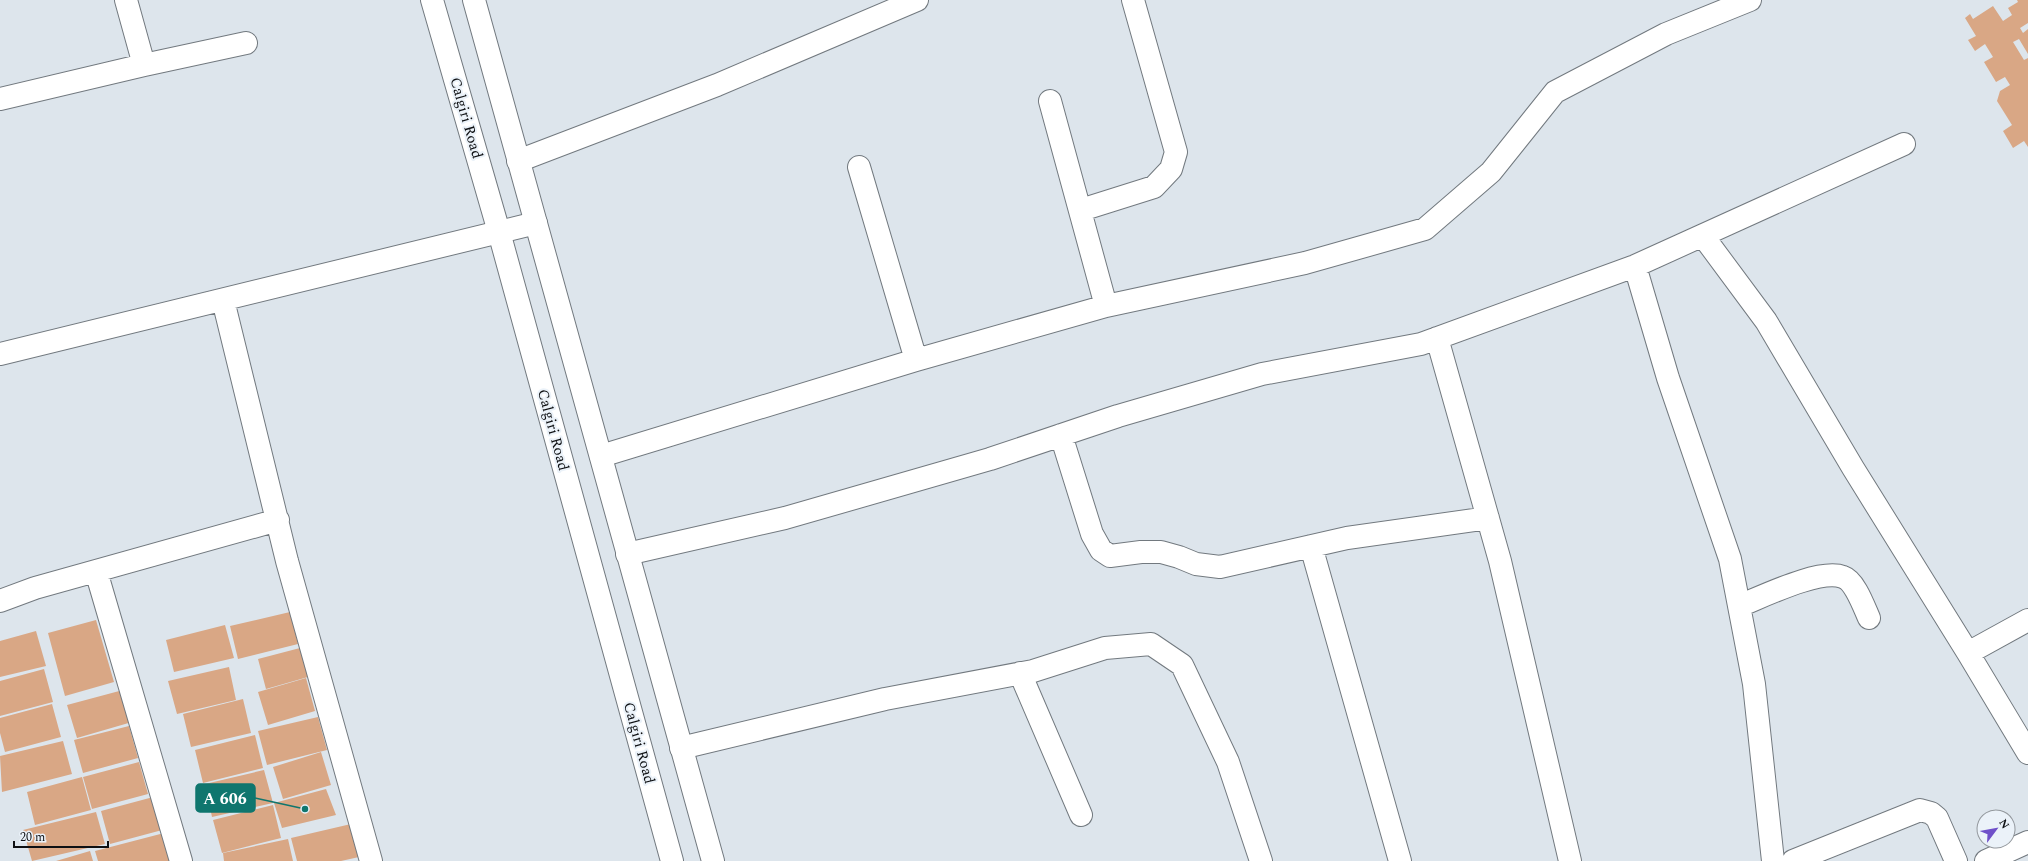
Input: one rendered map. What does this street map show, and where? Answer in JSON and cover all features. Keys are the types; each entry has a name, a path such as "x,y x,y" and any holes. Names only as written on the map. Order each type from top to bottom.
{"street":[{"path":"126,0 144,65"},
{"name":"Calgiri Road","path":"432,0 499,232 672,861"},
{"path":"474,0 713,861"},
{"path":"518,161 717,85 917,0"},
{"path":"1081,210 1154,187 1171,169 1176,152 1133,0"},
{"path":"601,456 916,360 1106,306 1305,263 1425,229 1491,172 1554,92 1666,34 1750,0"},
{"path":"0,99 246,43"},
{"path":"1050,101 1106,306"},
{"path":"628,554 785,518 990,459 1126,414 1262,374 1421,344 1635,266 1904,144"},
{"path":"859,167 916,360"},
{"path":"0,354 536,223"},
{"path":"1703,236 1766,321 1853,468 1968,653 2022,731 2028,753"},
{"path":"1635,266 1668,378 1730,559 1754,684 1773,861"},
{"path":"223,300 287,561 371,861"},
{"path":"1437,338 1500,561 1570,861"},
{"path":"1061,435 1092,534 1101,550 1110,556 1141,552 1161,552 1196,564 1220,567 1347,538 1488,518"},
{"path":"0,601 96,571 278,520"},
{"path":"1311,546 1400,861"},
{"path":"96,571 181,861"},
{"path":"1738,606 1808,580 1827,575 1844,577 1856,589 1869,618"},
{"path":"1968,653 2028,620"},
{"path":"681,748 885,699 1032,671 1105,648 1152,644 1182,665 1228,762 1261,861"},
{"path":"1020,673 1081,815"},
{"path":"1793,861 1920,810 1931,813 1937,818 1956,861"},
{"path":"1986,861 2028,842"}],"building":[{"path":"2017,0 2028,0 2028,23 2020,28 2023,33 2028,29 2028,54 2019,39 2013,42 2024,60 2028,58 2028,147 2024,141 2013,148 2003,131 2012,125 1997,101 2000,91 2010,85 2005,77 1996,82 1984,62 1993,57 1985,44 1975,51 1968,40 1976,36 1965,18 1970,14 1973,19 1993,6 2003,21 2012,15 2008,8 2018,2"},
{"path":"290,612 298,644 238,659 230,626"},
{"path":"96,620 114,682 65,696 48,633"},
{"path":"225,625 234,658 174,672 166,640"},
{"path":"36,631 46,666 0,677 0,641"},
{"path":"300,648 308,677 266,689 258,659"},
{"path":"229,667 236,700 177,714 168,681"},
{"path":"44,669 53,702 0,716 0,681"},
{"path":"306,678 315,711 268,725 258,692"},
{"path":"123,690 132,722 77,738 67,705"},
{"path":"243,699 251,733 191,747 183,714"},
{"path":"52,704 61,737 5,752 0,733 0,718"},
{"path":"318,717 327,750 267,765 258,731"},
{"path":"129,726 138,758 83,773 74,740"},
{"path":"255,735 263,768 203,783 195,750"},
{"path":"63,741 72,774 2,792 0,756"},
{"path":"321,752 331,785 283,799 273,767"},
{"path":"139,762 148,794 92,809 83,777"},
{"path":"264,770 273,803 212,817 205,784"},
{"path":"82,777 91,810 35,825 27,792"},
{"path":"326,789 336,815 282,828 274,803"},
{"path":"157,796 166,829 110,844 101,811"},
{"path":"273,805 281,838 222,853 213,820"},
{"path":"96,812 105,844 32,861 23,830"},
{"path":"351,824 359,857 341,861 297,861 291,838"},
{"path":"168,832 176,861 98,861 95,851"},
{"path":"288,839 293,861 224,861 223,853"},
{"path":"90,851 93,861 56,861"}],"place":[{"name":"A 606","path":"305,809"}]}
